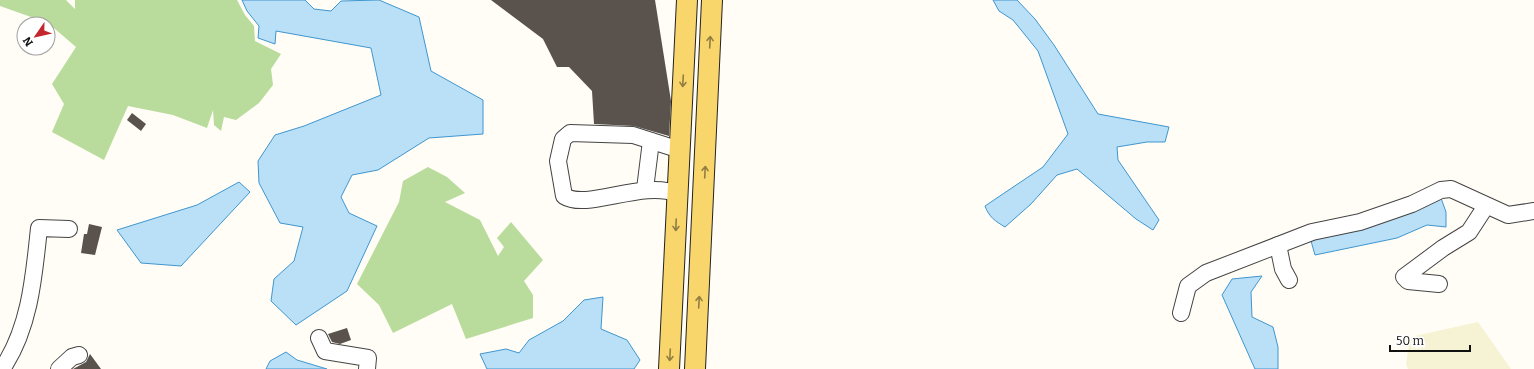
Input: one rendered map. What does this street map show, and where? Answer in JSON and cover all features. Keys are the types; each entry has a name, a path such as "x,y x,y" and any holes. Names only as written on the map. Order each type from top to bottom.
{"main road":[{"path":"670,369 687,0"},
{"path":"695,369 712,0"},
{"path":"672,320 698,326"}],"street":[{"path":"678,194 667,189 646,190 581,200 570,200 564,196 558,161 563,139 570,133 633,136 680,150"},
{"path":"646,190 651,141"},
{"path":"1181,313 1188,286 1206,273 1312,232 1360,222 1412,204 1441,190 1451,189 1508,215 1534,211"},
{"path":"1439,284 1408,281 1404,277 1443,248 1469,232 1486,206"},
{"path":"2,369 12,354 23,328 34,274 39,228 69,229"},
{"path":"1278,245 1283,269 1288,280"},
{"path":"319,338 325,351 368,358 367,369"},
{"path":"59,369 79,354"}],"shaded area":[{"path":"1478,322 1511,369 1408,369 1406,364 1410,337"}],"green space":[{"path":"0,0 66,0 75,9 75,0 237,0 245,15 254,26 255,41 281,54 271,69 273,85 259,103 236,120 224,117 221,131 214,125 213,110 207,128 173,115 128,106 104,160 52,132 64,104 52,84 76,47 56,30 56,16 28,16 0,6"},
{"path":"428,167 447,177 465,193 445,202 480,220 498,256 504,247 497,238 511,222 543,260 524,281 533,295 533,318 466,339 452,304 393,333 379,305 357,284 399,202 403,181"}],"water":[{"path":"242,0 305,0 314,9 331,11 341,1 379,0 419,17 431,71 483,100 483,134 429,138 378,170 352,175 341,197 349,213 377,226 347,291 296,325 271,301 274,279 294,261 303,227 280,223 259,183 258,161 275,135 304,126 381,95 371,48 276,31 275,44 258,38 259,26 247,11"},
{"path":"993,0 1017,0 1035,19 1054,45 1098,114 1169,127 1165,142 1147,142 1117,147 1118,160 1159,220 1153,230 1136,219 1077,169 1057,175 1031,204 1005,227 990,216 985,206 1043,167 1068,134 1038,51 1013,20 999,11"},
{"path":"239,182 250,192 181,266 141,263 117,230 197,205"},
{"path":"1441,198 1446,212 1446,227 1427,225 1397,238 1315,255 1311,241"},
{"path":"1262,276 1251,292 1252,317 1273,327 1278,347 1278,369 1255,369 1222,295 1232,279"},
{"path":"603,297 601,329 627,340 640,360 634,369 487,369 480,354 506,349 519,353 529,340 563,321 584,300"},
{"path":"286,352 297,360 327,369 266,369 270,361"}],"building":[{"path":"491,0 655,0 671,101 669,136 634,126 594,124 592,91 569,67 557,67 543,39"},
{"path":"132,113 146,124 141,131 127,120"},
{"path":"89,224 102,227 95,255 81,253 84,234 87,234"},
{"path":"347,328 351,340 340,344 332,342 328,334"},
{"path":"90,354 101,369 73,369 86,362"}]}
